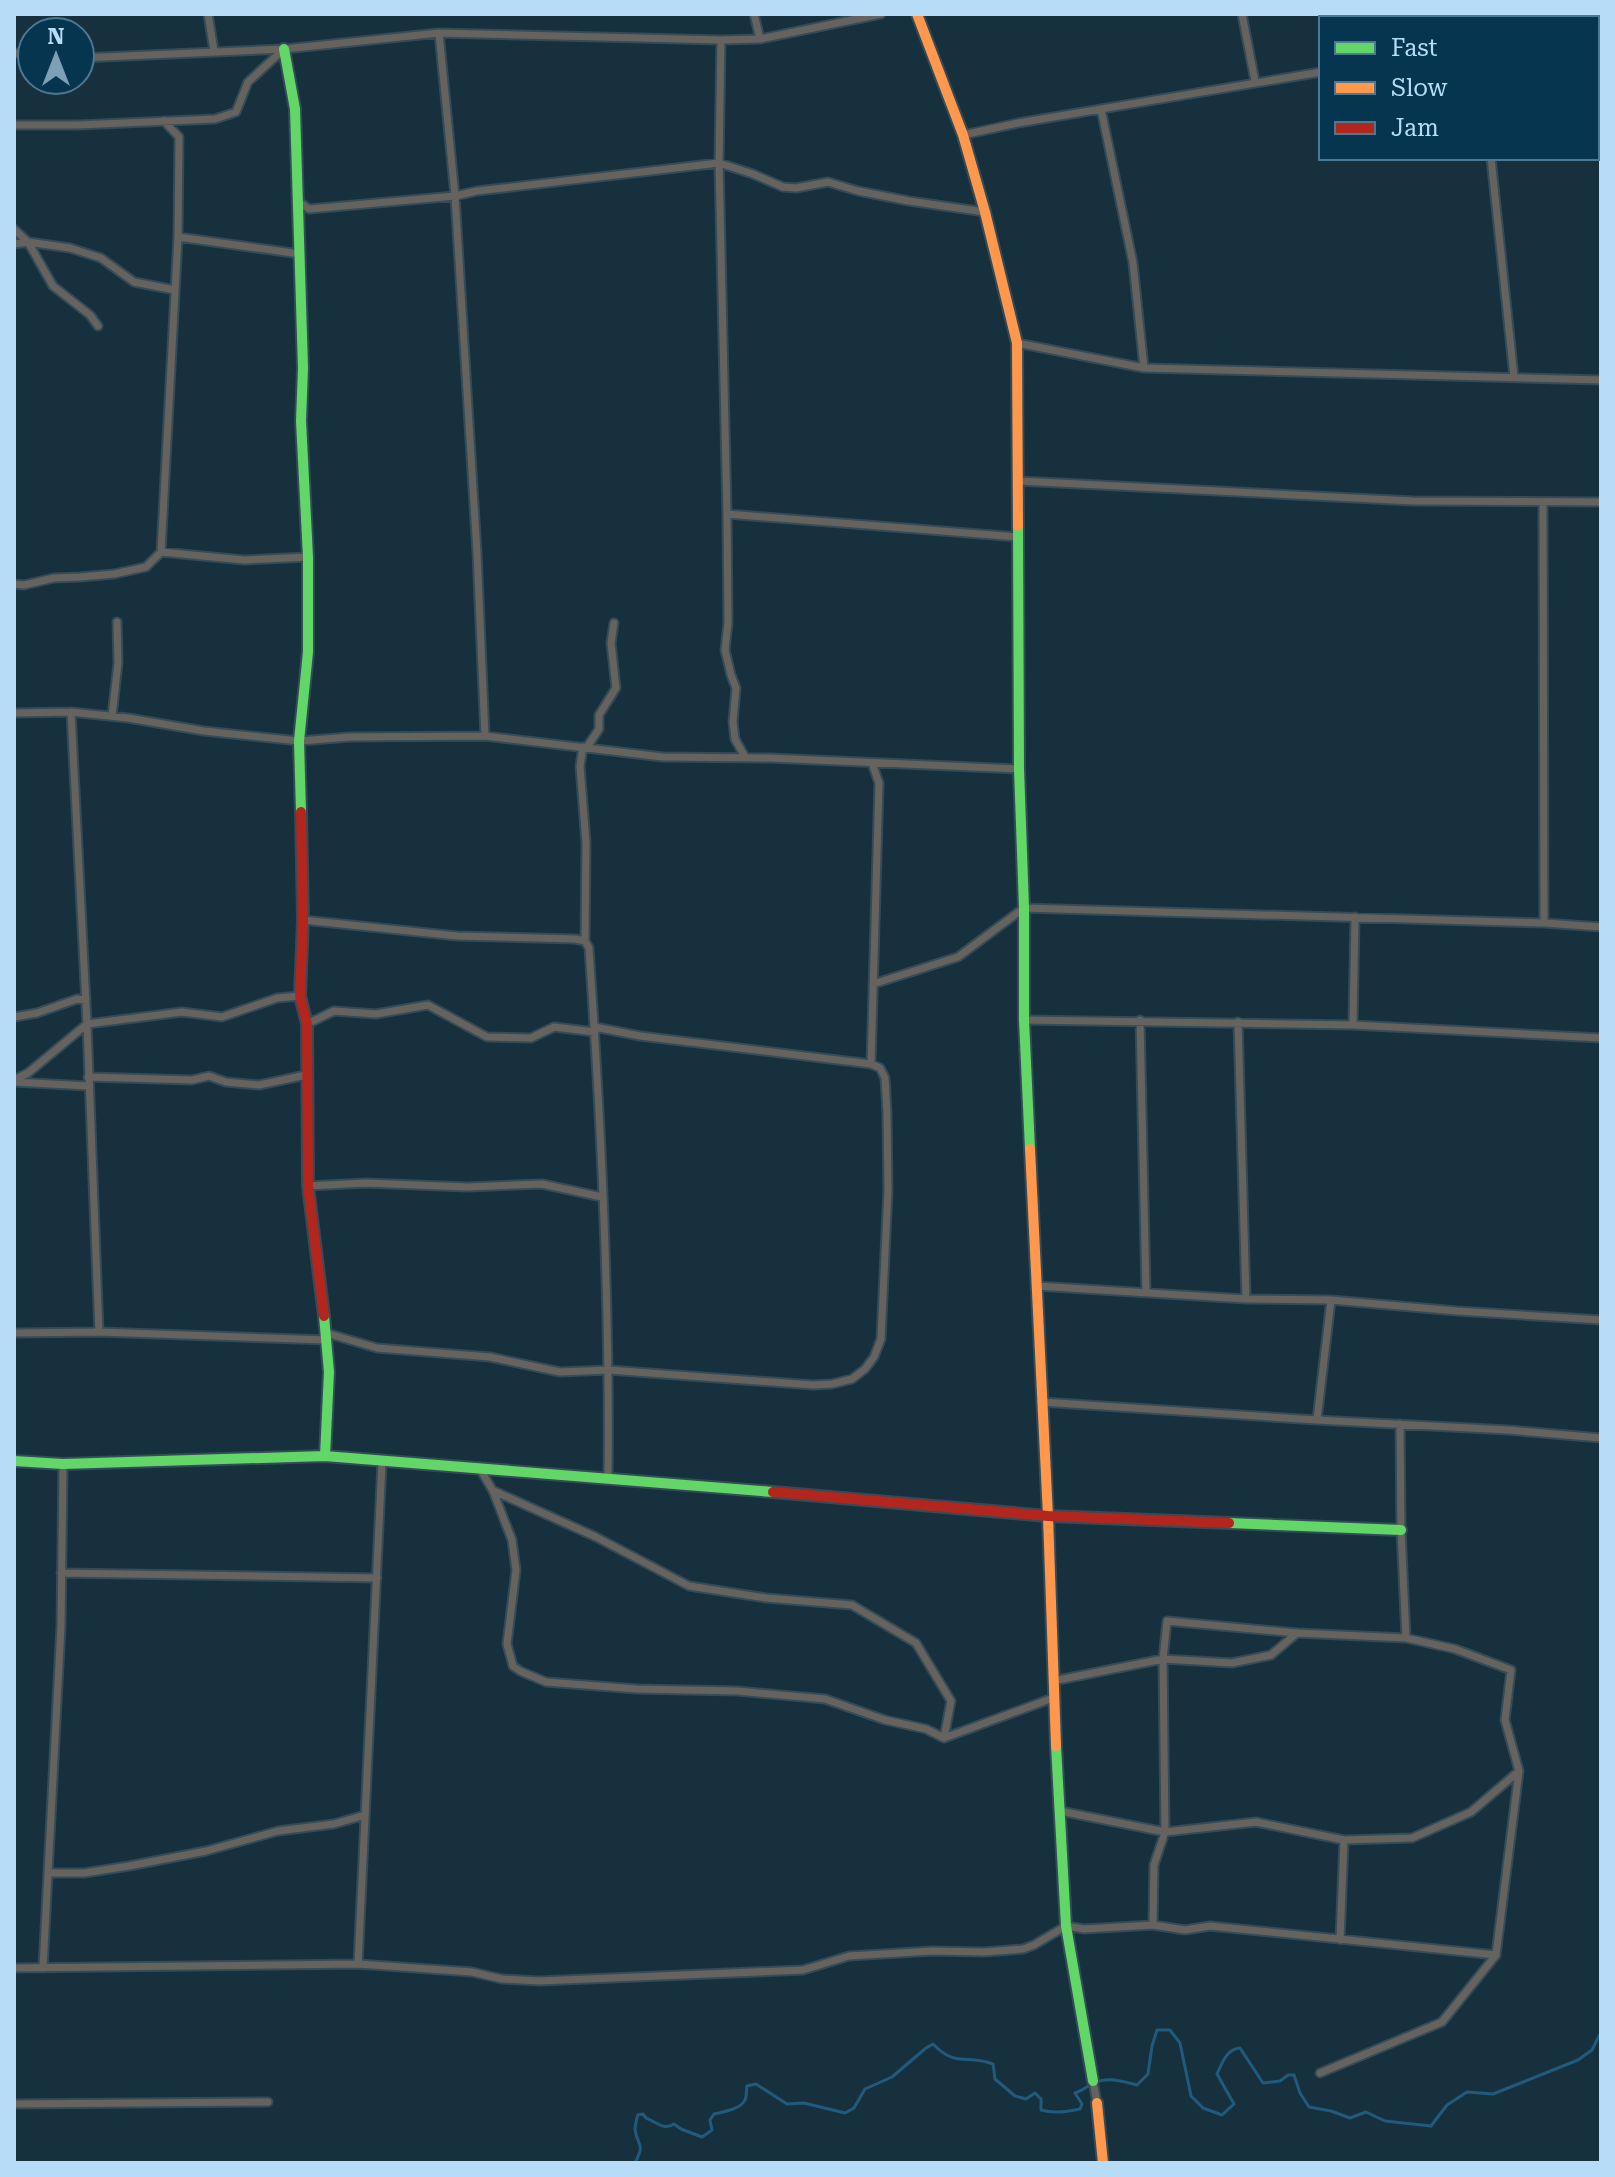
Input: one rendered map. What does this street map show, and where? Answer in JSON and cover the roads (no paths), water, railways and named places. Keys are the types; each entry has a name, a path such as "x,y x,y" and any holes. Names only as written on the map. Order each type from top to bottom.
{"street":[{"path":"208,14 214,51"},
{"path":"754,14 760,39"},
{"path":"96,57 284,49 439,33 760,39 881,14"},
{"path":"917,14 963,135 1017,343 1019,769 1024,1020 1048,1516 1053,1698 1066,1926 1097,2103 1103,2163"},
{"path":"1242,14 1255,81"},
{"path":"439,33 455,196 485,736"},
{"path":"721,40 719,163 728,623 725,650 736,688 735,739 745,757"},
{"path":"14,125 215,119 236,112 248,82 284,49"},
{"path":"284,49 295,109 303,368 301,421 308,557 308,652 299,741 303,920 300,996 307,1024 310,1215 329,1372 325,1456"},
{"path":"963,135 1255,81 1319,72"},
{"path":"1101,109 1133,263 1144,368"},
{"path":"14,584 114,574 146,567 161,552 178,237 179,137 164,121"},
{"path":"1491,160 1514,377"},
{"path":"298,201 309,209 321,209 455,196 719,163 783,187 796,188 828,182 896,198 985,212"},
{"path":"14,229 28,242 53,286 90,315 98,326"},
{"path":"178,237 300,254"},
{"path":"14,244 28,242 70,248 101,258 134,282 175,290"},
{"path":"1017,343 1144,368 1601,380"},
{"path":"1019,481 1413,501 1601,502"},
{"path":"1543,502 1544,923"},
{"path":"727,514 1019,537"},
{"path":"161,552 244,560 308,557"},
{"path":"112,716 118,663 117,622"},
{"path":"608,1479 609,1370 595,1030 589,948 585,941 586,843 580,766 585,747 599,729 599,715 616,688 611,643 614,623"},
{"path":"14,713 71,712 112,716 204,731 299,741 364,736 485,736 663,757 745,757 1019,769"},
{"path":"71,712 99,1332"},
{"path":"871,1064 879,783 872,763"},
{"path":"873,984 958,957 1024,908 1601,927"},
{"path":"1353,1025 1355,917"},
{"path":"303,920 457,936 585,941"},
{"path":"14,1081 87,1024 182,1012 222,1017 277,998 300,996"},
{"path":"14,1017 37,1013 77,999 86,1000"},
{"path":"14,1333 327,1337 377,1348 490,1357 560,1372 609,1370 813,1385 852,1379 874,1357 881,1339 888,1190 885,1078 880,1068 871,1064 595,1030 554,1027 531,1038 487,1037 428,1005 376,1014 334,1011 307,1024"},
{"path":"1024,1020 1353,1025 1601,1038"},
{"path":"1140,1020 1146,1292"},
{"path":"1238,1022 1246,1299"},
{"path":"14,1081 192,1080 209,1076 226,1082 259,1085 306,1075"},
{"path":"308,1186 366,1183 467,1187 542,1184 602,1197"},
{"path":"1037,1286 1246,1299 1331,1300 1601,1320"},
{"path":"1317,1420 1331,1300"},
{"path":"1041,1402 1601,1438"},
{"path":"1400,1424 1406,1638"},
{"path":"14,1461 63,1464 325,1456 1048,1516 1401,1530"},
{"path":"358,1964 382,1462"},
{"path":"43,1968 61,1626 63,1464"},
{"path":"479,1467 493,1491 512,1540 516,1570 507,1644 513,1666 546,1682 637,1689 737,1691 825,1699 885,1720 926,1729 944,1738 1053,1698"},
{"path":"493,1491 596,1537 689,1586 766,1598 852,1605 916,1643 951,1701 944,1738"},
{"path":"61,1573 377,1578"},
{"path":"1153,1925 1154,1865 1165,1832 1163,1659 1167,1621 1297,1633 1406,1638 1455,1649 1511,1670 1505,1720 1519,1771 1496,1955 1442,2022 1320,2073"},
{"path":"1053,1681 1163,1659 1232,1663 1271,1655 1297,1633"},
{"path":"1060,1811 1165,1832 1256,1822 1344,1840 1412,1838 1471,1812 1519,1771"},
{"path":"48,1873 84,1873 129,1866 206,1851 278,1831 334,1824 365,1815"},
{"path":"1340,1940 1344,1840"},
{"path":"14,1968 358,1964 472,1972 502,1979 539,1981 803,1970 849,1956 1023,1949 1066,1926 1084,1929 1153,1925 1185,1930 1210,1926 1496,1955"},
{"path":"14,2104 268,2102"}],"waterway":[{"path":"635,2163 640,2148 635,2129 638,2115 643,2114 663,2126 674,2124 702,2137 712,2130 710,2120 714,2114 740,2106 746,2098 747,2086 756,2084 787,2104 804,2103 845,2113 854,2108 865,2089 892,2077 933,2044 948,2056 993,2064 995,2079 1015,2096 1026,2099 1035,2093 1041,2099 1041,2110 1060,2112 1080,2109 1082,2104 1075,2093 1103,2080 1137,2085 1148,2074 1157,2030 1170,2030 1180,2043 1191,2096 1203,2108 1222,2115 1234,2104 1217,2074 1228,2054 1240,2048 1263,2083 1294,2075 1309,2107 1350,2118 1366,2112 1385,2121 1431,2126 1447,2105 1467,2092 1493,2094 1578,2060 1592,2050 1601,2032"}]}
